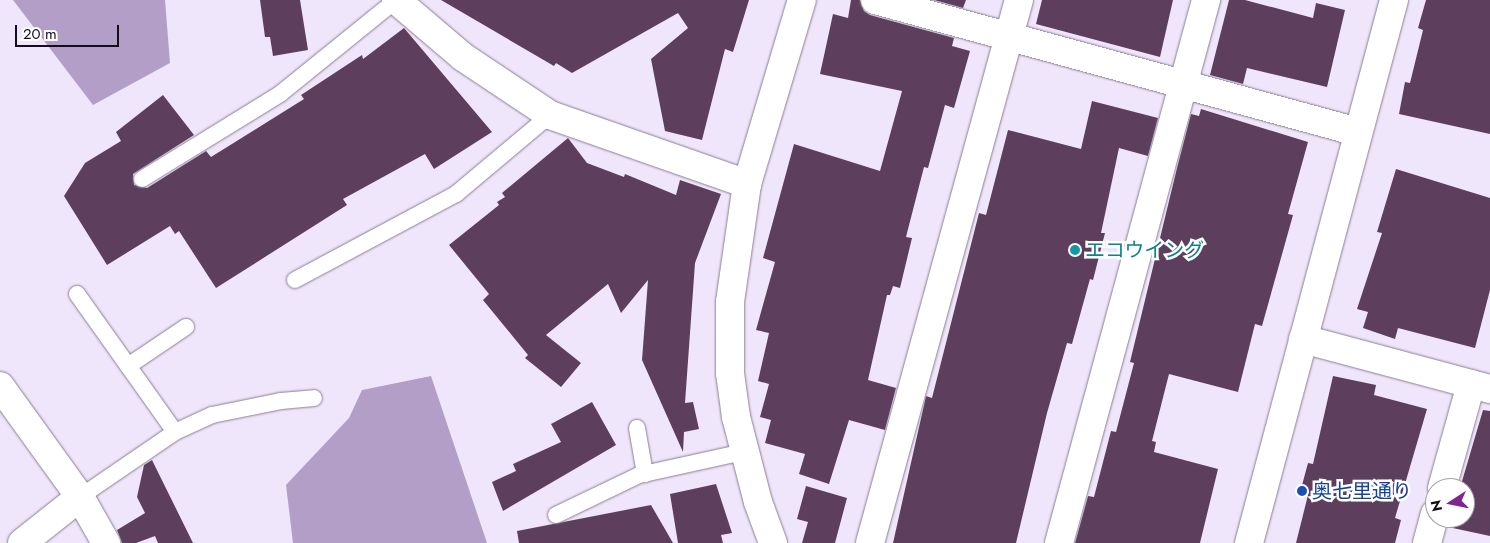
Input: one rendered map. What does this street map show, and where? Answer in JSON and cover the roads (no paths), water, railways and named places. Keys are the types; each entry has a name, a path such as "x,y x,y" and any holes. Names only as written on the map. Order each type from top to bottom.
{"street":[{"path":"396,0 463,57 550,115 748,184"},
{"path":"773,543 744,452 730,373 730,302 748,184 802,0"},
{"path":"875,0 1358,132"},
{"path":"870,543 1019,0"},
{"path":"1059,543 1206,0"},
{"path":"1249,543 1394,0"},
{"path":"1303,339 1480,387 1446,478"},
{"path":"0,386 80,497 106,543"},
{"path":"22,543 80,497"},
{"path":"1427,543 1431,528"}],"lane":[{"path":"142,179 280,94 396,0"},
{"path":"295,280 456,194 550,115"},
{"path":"76,294 175,432"},
{"path":"128,366 186,327"},
{"path":"80,497 175,432 212,415 281,401 314,398"},
{"path":"636,428 646,474"},
{"path":"556,515 646,474 744,452"}],"place":[{"name":"エコウイング","path":"1075,250"},
{"name":"奥七里通り","path":"1302,491"}]}
